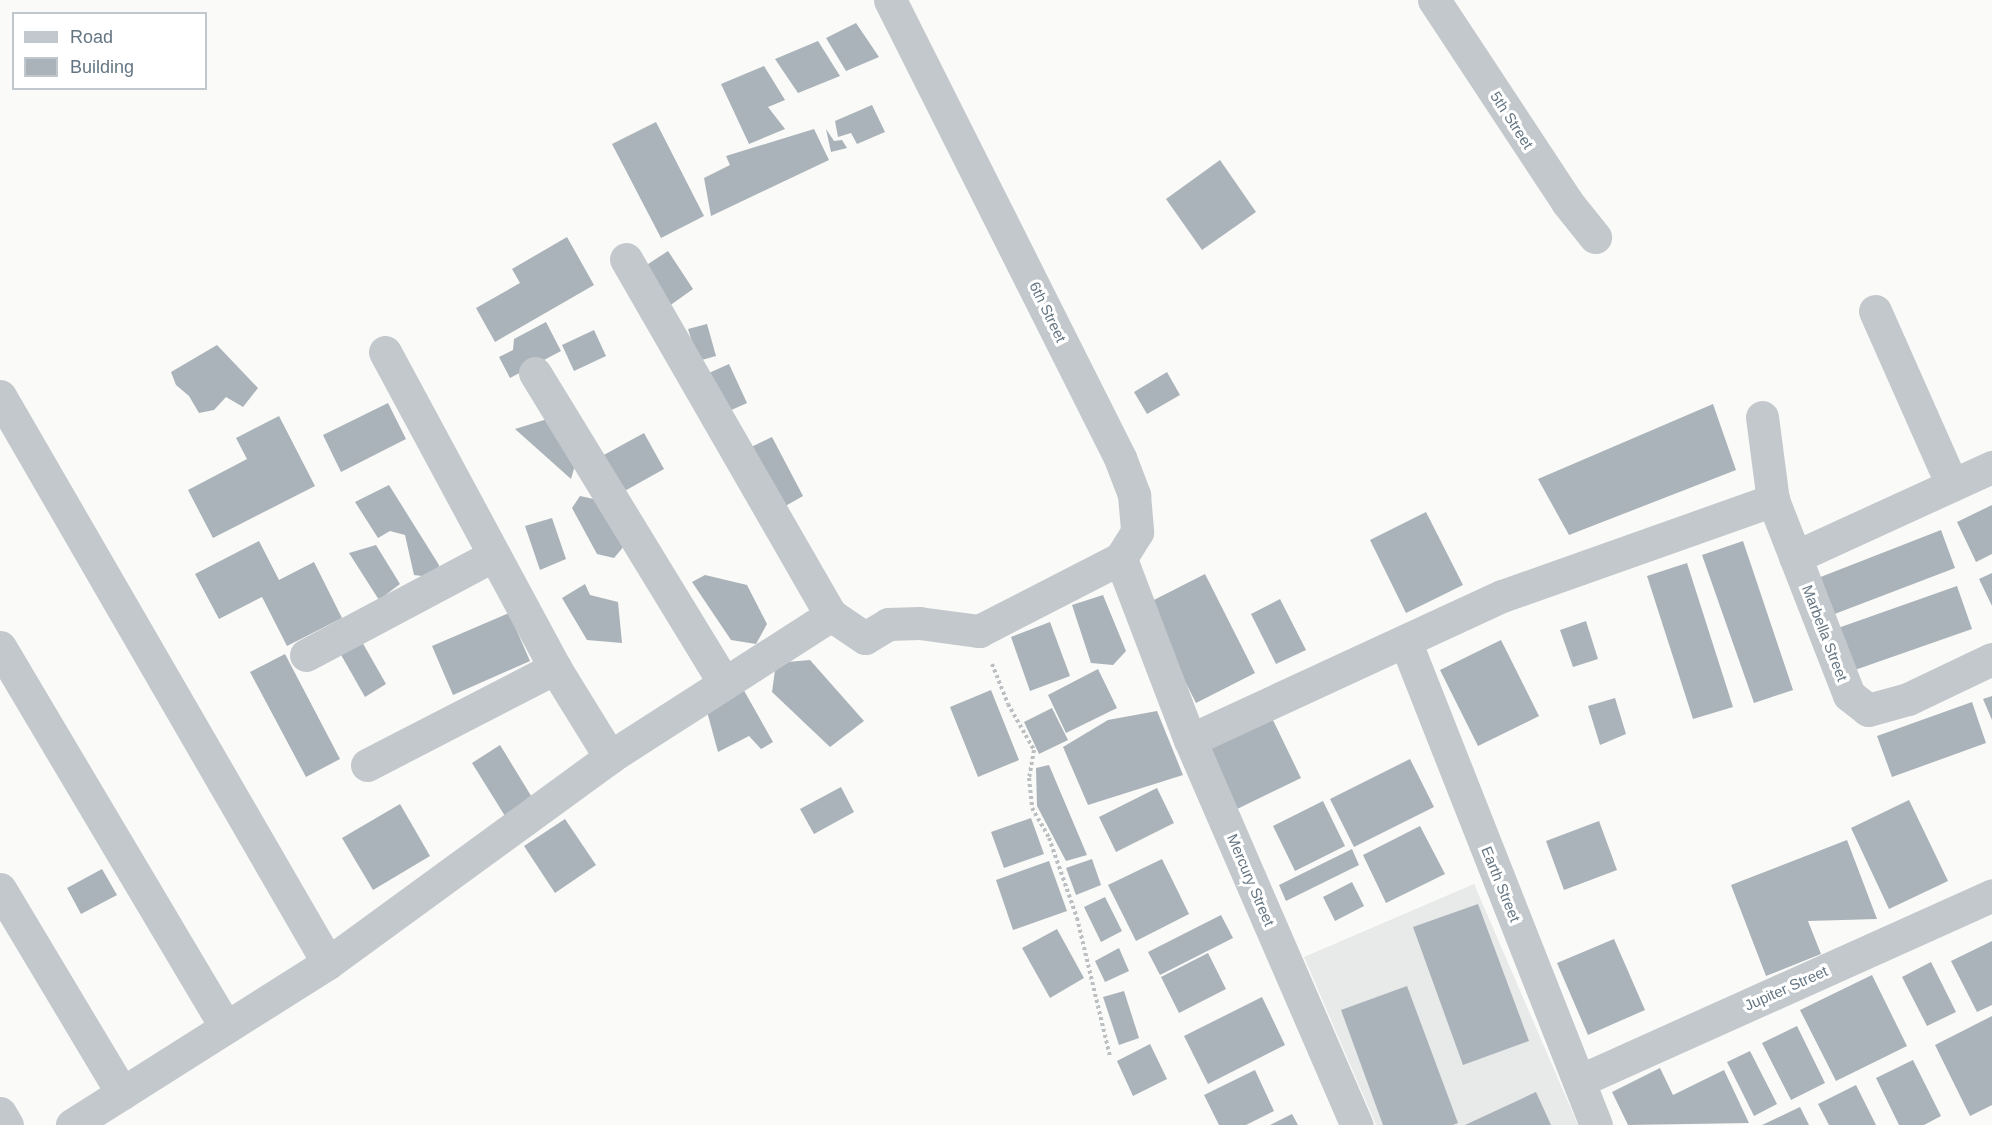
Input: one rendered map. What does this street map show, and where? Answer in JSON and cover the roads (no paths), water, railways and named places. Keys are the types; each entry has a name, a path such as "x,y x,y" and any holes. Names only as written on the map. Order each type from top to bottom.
{"street":[{"name":"6th Street","path":"890,0 1120,458 1134,495 1137,532 1121,558"},
{"name":"5th Street","path":"1434,0 1567,202 1595,237"},
{"path":"626,259 831,615 866,638 888,624 919,622 979,631 1121,558"},
{"path":"1875,311 1952,485"},
{"path":"385,352 555,668 610,757"},
{"path":"535,373 724,683"},
{"path":"5,415 328,963"},
{"path":"1762,417 1773,500 1795,557 1992,467"},
{"path":"1190,740 1406,643 1502,596 1773,500"},
{"path":"306,655 494,555"},
{"name":"Marbella Street","path":"1795,557 1849,695 1868,710 1908,699 1992,659"},
{"name":"Mercury Street","path":"1121,558 1190,740 1357,1125"},
{"path":"72,1125 328,963 610,757 831,615"},
{"name":"Earth Street","path":"1406,643 1596,1125"},
{"path":"0,647 226,1027"},
{"path":"367,765 555,668"},
{"path":"0,889 122,1093"},
{"name":"Jupiter Street","path":"1579,1081 1992,895"},
{"path":"0,1113 7,1125"}]}
